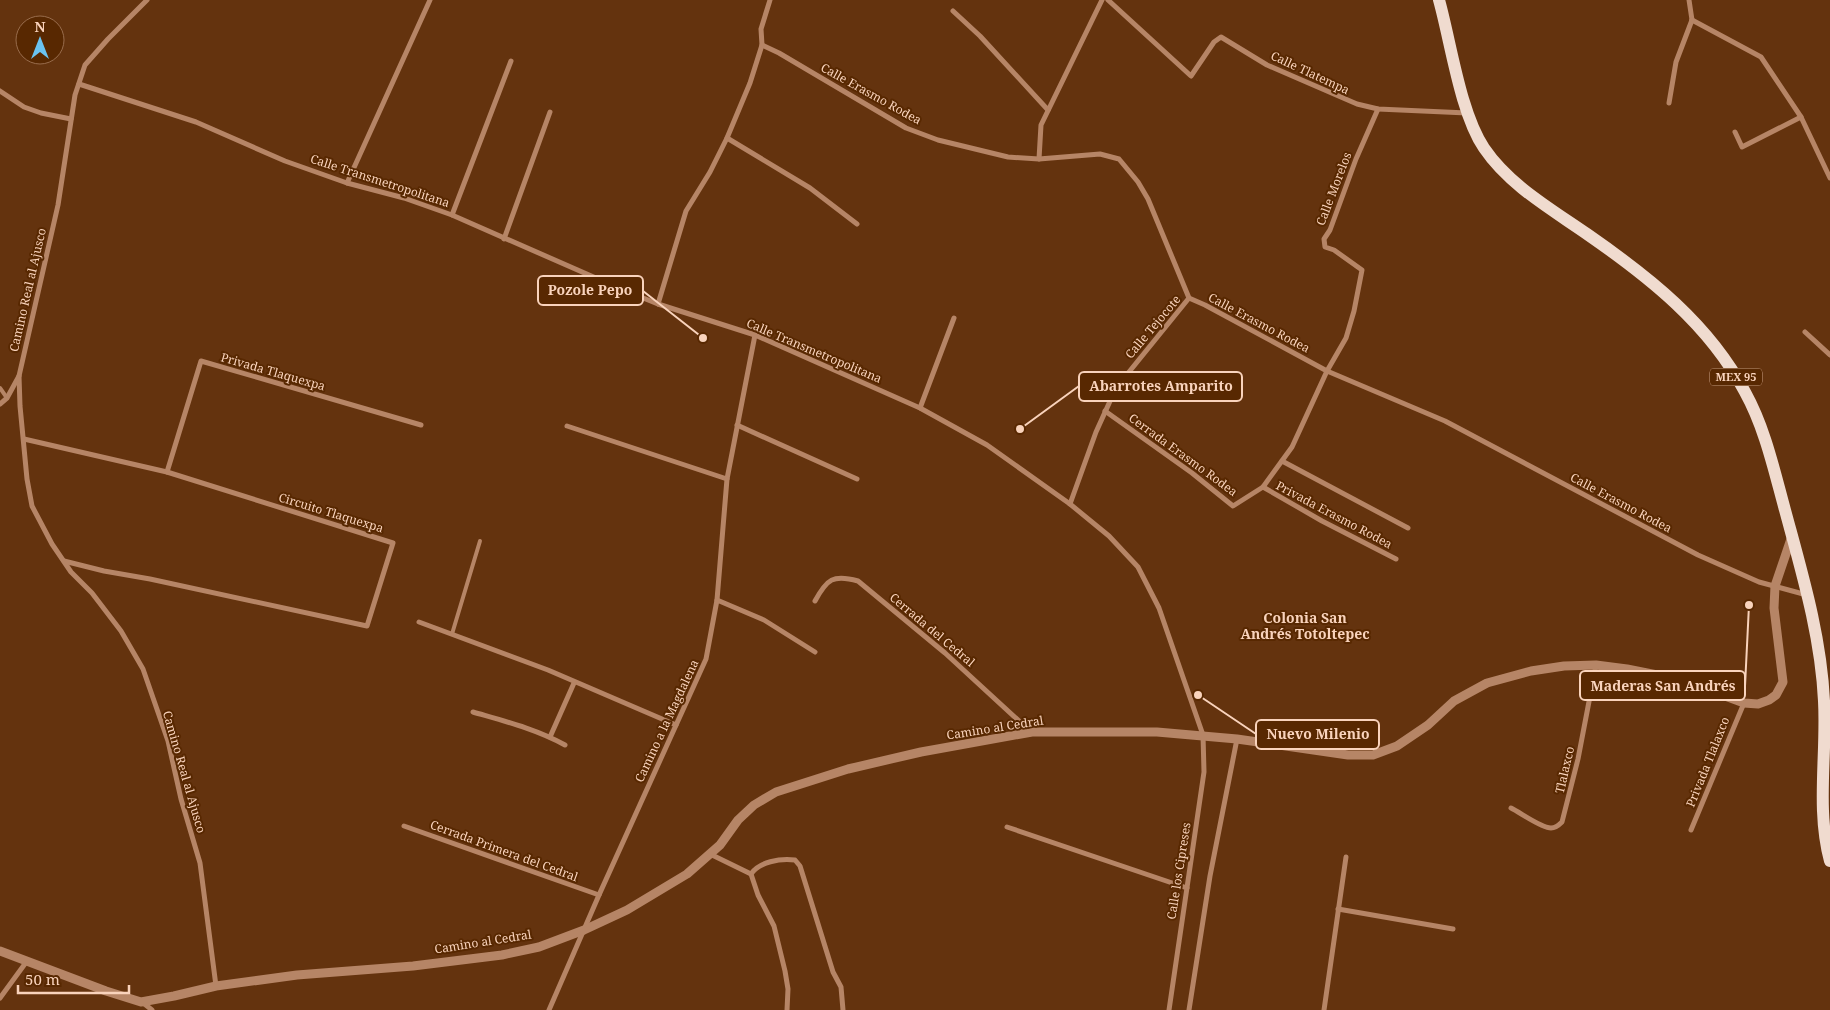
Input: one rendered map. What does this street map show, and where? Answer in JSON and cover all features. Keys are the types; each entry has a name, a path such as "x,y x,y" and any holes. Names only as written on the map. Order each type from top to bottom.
{"main road":[{"name":"MEX 95","path":"1439,0 1468,113 1483,146 1493,160 1507,175 1544,203 1649,278 1685,311 1715,346 1754,407 1770,456 1792,536 1826,678 1824,703 1824,820 1830,861"}],"street":[{"name":"Camino Real al Ajusco","path":"147,0 85,65 75,95 58,205 19,376 27,479 32,506 52,544 71,572 92,593 121,631 143,669 168,742 181,799 200,863 216,986"},
{"path":"347,182 430,0"},
{"path":"658,304 686,211 728,138 744,98 762,45 761,29 770,0"},
{"path":"1039,159 1041,125 1102,0"},
{"name":"Calle Tlatempa","path":"1108,0 1191,76 1214,42 1221,37 1267,65 1296,76 1341,99 1378,109 1468,113"},
{"path":"1669,104 1676,62 1692,20 1689,0"},
{"path":"953,12 980,36 1048,110"},
{"path":"1692,20 1761,57 1801,117 1830,178"},
{"name":"Calle Erasmo Rodea","path":"762,45 779,53 906,128 938,140 1008,157 1039,159 1100,154 1119,160 1138,182 1148,199 1189,298 1327,371 1445,421 1698,555 1759,582 1807,595"},
{"path":"452,215 511,60"},
{"name":"Calle Transmetropolitana","path":"79,84 196,122 285,161 452,215 658,304 755,335 920,408 987,445 1070,504 1109,536 1138,567 1159,608 1203,735"},
{"path":"0,91 24,107 41,113 71,119"},
{"name":"Calle Morelos","path":"1327,371 1346,338 1362,275 1360,267 1334,250 1325,247 1324,239 1330,230 1356,159 1378,109"},
{"path":"504,239 550,112"},
{"path":"1735,132 1742,147 1801,117"},
{"path":"728,138 810,188 857,224"},
{"name":"Calle Tejocote","path":"1070,504 1087,455 1116,388 1189,298"},
{"path":"920,408 954,318"},
{"path":"1805,332 1830,355"},
{"name":"Camino a la Magdalena","path":"549,1010 598,895 706,659 716,600 727,479 755,335"},
{"name":"Privada Tlaquexpa","path":"168,472 201,361 421,425"},
{"name":"Cerrada Erasmo Rodea","path":"1105,411 1192,473 1233,506 1263,487 1292,447 1327,371"},
{"path":"0,404 7,398 19,376"},
{"path":"737,424 857,478"},
{"path":"567,426 727,479"},
{"name":"Circuito Tlaquexpa","path":"24,439 168,472 393,543 367,626 64,561"},
{"path":"1282,461 1408,528"},
{"name":"Privada Erasmo Rodea","path":"1263,487 1330,525 1396,559"},
{"name":"Camino al Cedral","path":"141,1002 216,986 297,975 414,966 539,947 584,930 628,910 687,874 720,845 738,820 754,804 776,792 848,769 920,752 1032,732 1157,732 1237,739 1348,755 1373,755 1397,746 1428,725 1454,701 1487,683 1531,671 1564,666 1596,665 1627,668 1682,680 1744,703 1758,704 1769,700 1776,694 1783,682 1774,608 1775,586 1792,536"},
{"name":"Cerrada del Cedral","path":"815,601 823,586 832,580 844,577 858,581 945,653 1032,732"},
{"path":"716,600 764,620 815,652"},
{"path":"419,622 548,670 676,725"},
{"name":"Tlalaxco","path":"1511,808 1551,828 1557,827 1562,822 1578,759 1596,665"},
{"path":"550,736 574,682"},
{"name":"Privada Tlalaxco","path":"1692,830 1744,703"},
{"path":"473,712 550,736 564,745"},
{"name":"Calle los Cipreses","path":"1168,1010 1204,772 1203,735"},
{"path":"1189,1010 1210,876 1237,739"},
{"name":"Cerrada Primera del Cedral","path":"404,826 598,895"},
{"path":"1007,827 1187,888"},
{"path":"710,854 751,874 758,895 774,926 788,989 787,1010"},
{"path":"1324,1010 1346,857"},
{"path":"751,874 755,868 785,859 795,860 800,866 830,964 840,987 843,1010"},
{"path":"1338,909 1453,930"},
{"path":"0,951 106,991 141,1002 152,1010"},
{"path":"0,998 27,961"}],"lane":[{"path":"0,388 7,398"},
{"path":"452,634 480,541"}],"place":[{"name":"Pozole Pepo","path":"703,338"},
{"name":"Abarrotes Amparito","path":"1020,429"},
{"name":"Maderas San Andrés","path":"1749,605"},
{"name":"Nuevo Milenio","path":"1198,695"}],"district":[{"name":"Colonia San Andrés Totoltepec","path":"1305,626"}]}
